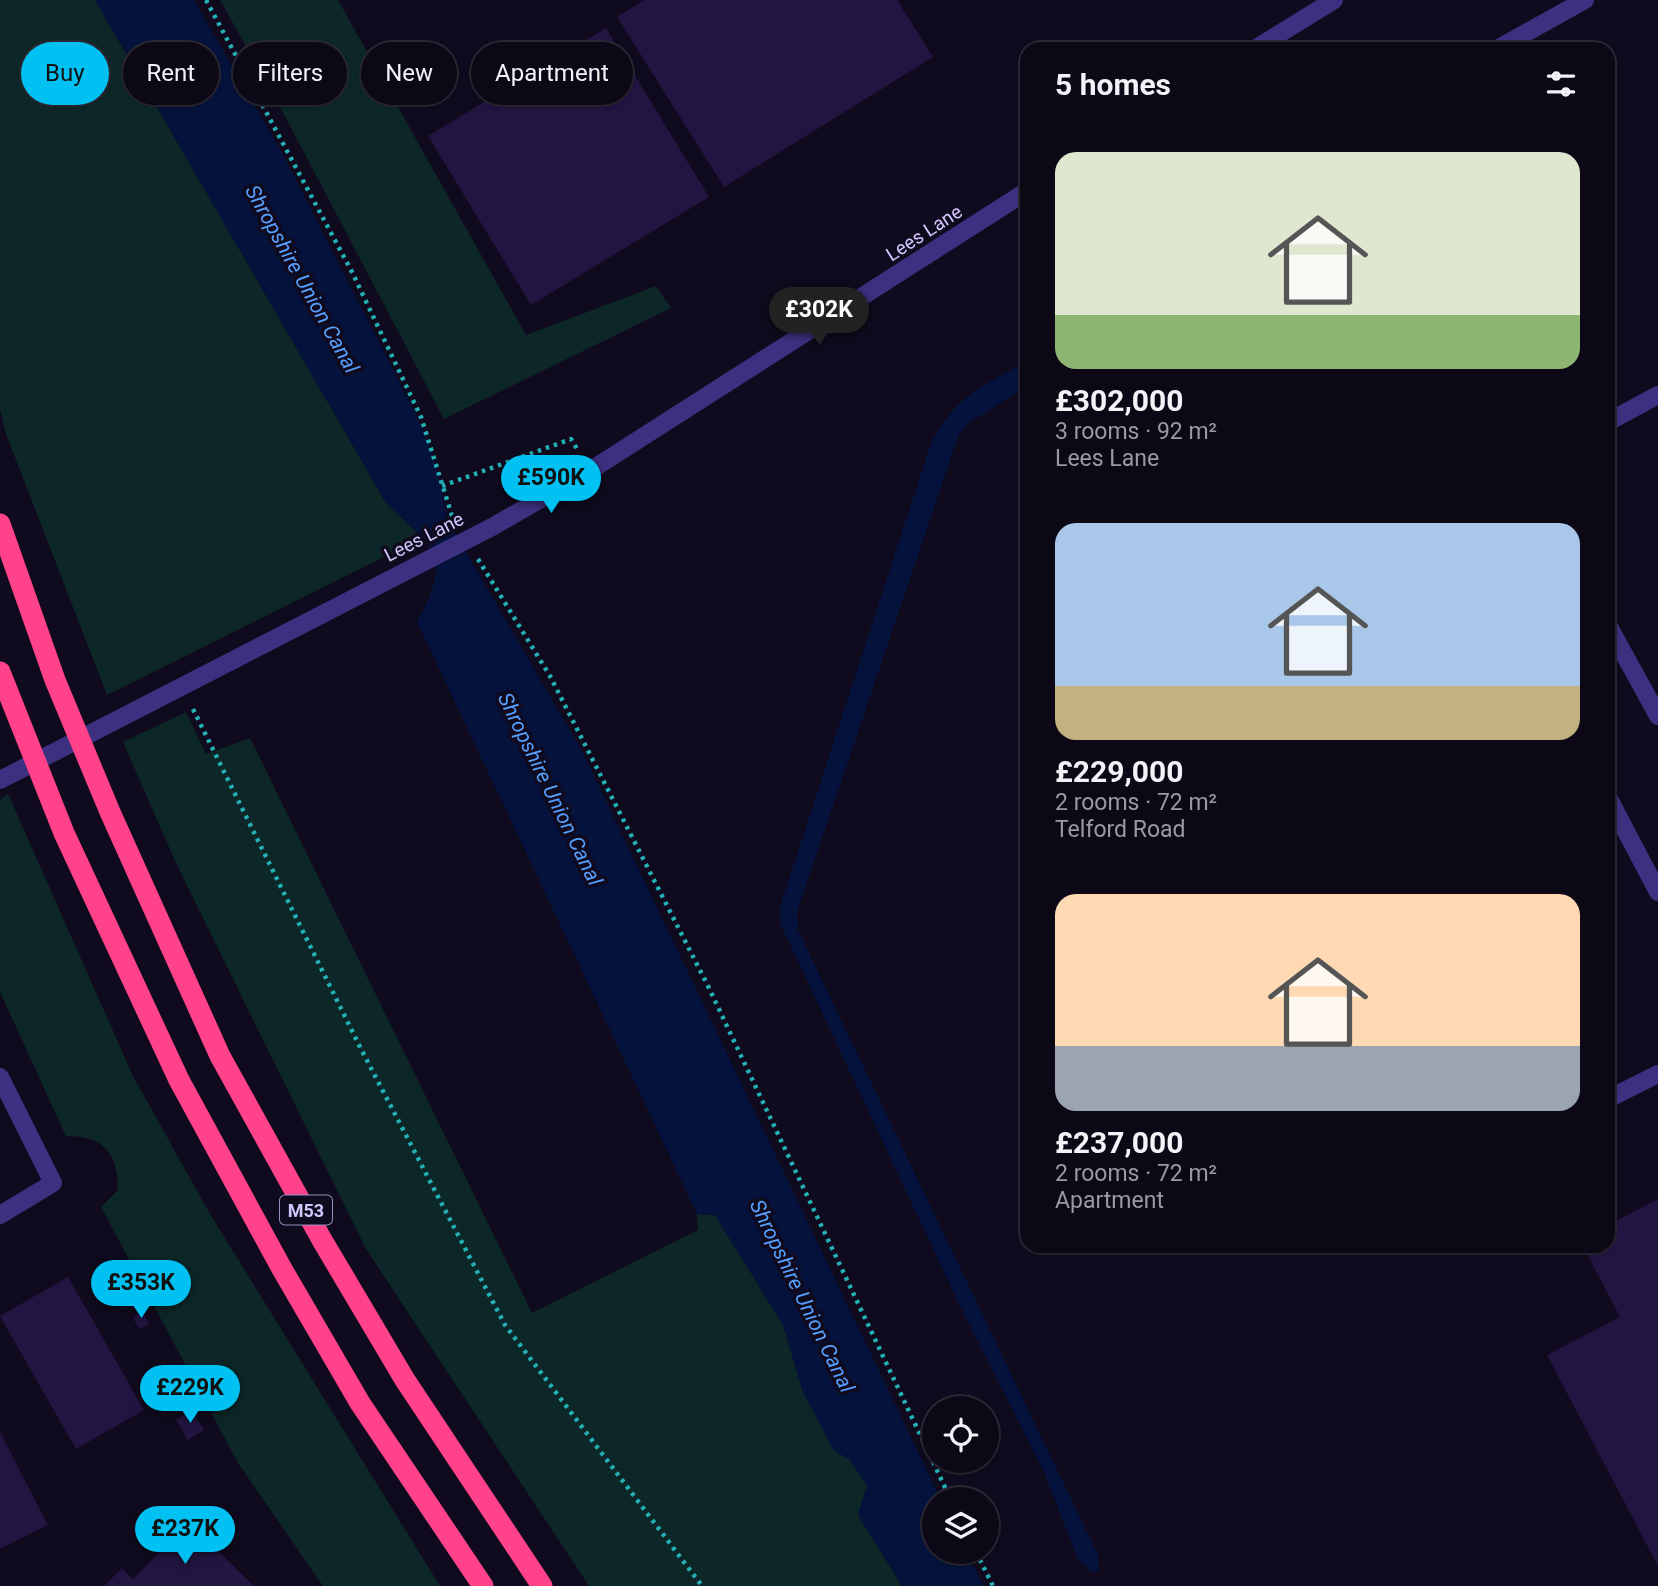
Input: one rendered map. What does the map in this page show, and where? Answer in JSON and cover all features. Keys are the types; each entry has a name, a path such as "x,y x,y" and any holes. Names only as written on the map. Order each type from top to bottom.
{"highway":[{"name":"M53","path":"0,524 55,680 110,812 220,1056 322,1240 405,1380 542,1586"},
{"name":"M53","path":"0,672 64,833 179,1080 282,1269 360,1403 483,1586"}],"street":[{"path":"1266,42 1334,0"},
{"path":"1510,42 1585,0"},
{"name":"Lees Lane","path":"0,780 492,527 591,470 1020,195"},
{"path":"1615,418 1658,395"},
{"path":"1615,638 1658,716"},
{"path":"1615,810 1658,891"},
{"path":"1615,1095 1658,1073"},
{"path":"0,1077 53,1183 0,1215"}],"path":[{"path":"206,0 352,272 421,417 451,517 459,529"},
{"path":"442,486 571,439 591,470"},
{"path":"473,552 550,676 708,986 945,1487"},
{"path":"182,686 360,1047 505,1325 702,1586"},
{"path":"982,1564 993,1586"}],"green space":[{"path":"0,0 95,0 123,48 123,105 156,105 386,503 429,544 410,544 107,695 6,434 0,409"},
{"path":"220,0 338,0 362,42 361,105 397,105 526,335 656,286 671,308 444,419 279,105 347,105 347,42 243,42"},
{"path":"186,712 206,754 250,738 532,1313 698,1230 697,1214 715,1215 783,1325 803,1392 867,1485 858,1515 902,1586 589,1586 366,1249 176,863 123,742"},
{"path":"8,794 133,1076 210,1214 440,1586 323,1586 238,1463 101,1207 118,1190 112,1157 99,1143 66,1136 0,992 0,800"}],"water":[{"path":"95,0 194,0 218,42 123,42 123,48"},
{"name":"Shropshire Union Canal","path":"219,43 233,68 233,105 255,105 280,149 416,414 434,457 448,521 582,751 922,1460 922,1473 928,1473 935,1487 922,1487 922,1564 973,1564 983,1586 902,1586 858,1515 867,1485 849,1459 834,1451 803,1392 783,1325 715,1215 697,1214 417,622 434,582 434,555 417,532 386,503 156,105 219,105"},
{"path":"1020,364 1020,390 969,423 959,434 797,912 798,930 1098,1555 1099,1571 1092,1572 1078,1559 1044,1472 960,1306 780,923 780,907 931,443 950,413 984,385"}],"building":[{"path":"644,0 897,0 933,57 724,187 617,17"},
{"path":"606,28 615,42 583,42"},
{"path":"633,72 709,197 531,305 428,136 479,105 633,105"},
{"path":"1658,1199 1658,1566 1547,1355 1620,1317 1587,1253 1615,1253 1615,1221"},
{"path":"68,1277 144,1410 76,1449 0,1316"},
{"path":"143,1312 149,1324 139,1329 133,1317"},
{"path":"192,1411 204,1430 188,1440 176,1420"},
{"path":"0,1432 48,1525 0,1549"},
{"path":"189,1522 254,1586 104,1586 122,1568 133,1579"}]}
